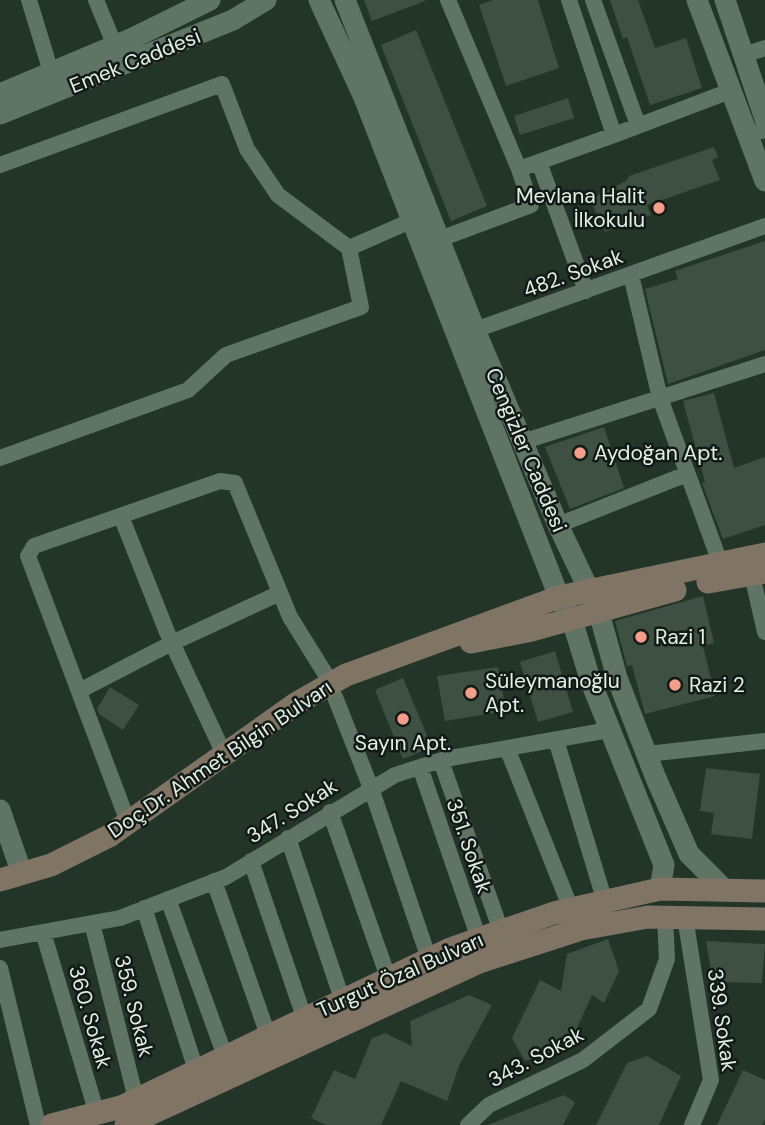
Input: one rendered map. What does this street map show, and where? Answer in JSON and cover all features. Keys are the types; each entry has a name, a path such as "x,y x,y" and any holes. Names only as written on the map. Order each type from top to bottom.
{"main road":[{"name":"Doç.Dr. Ahmet Bilgin Bulvarı","path":"0,880 51,865 109,836 297,702 479,640 572,620 595,601 765,554"},
{"name":"Doç.Dr. Ahmet Bilgin Bulvarı","path":"0,894 49,879 114,849 333,690 346,675 559,597 595,601 759,574"},
{"name":"Turgut Özal Bulvarı","path":"52,1125 97,1114 149,1116 197,1070 388,977 501,931 571,909 660,889 723,888 765,891"},
{"name":"Turgut Özal Bulvarı","path":"126,1125 480,962 580,929 675,917 765,919"}],"street":[{"path":"29,0 51,72"},
{"path":"96,0 115,46"},
{"name":"Emek Caddesi","path":"0,94 115,46 210,0"},
{"name":"Emek Caddesi","path":"0,114 233,20 266,0"},
{"name":"Cengizler Caddesi","path":"319,0 363,95 559,597 572,620 609,730 664,865 660,889"},
{"name":"Cengizler Caddesi","path":"345,0 475,330 558,525 595,601 617,678 689,854 723,888"},
{"path":"440,239 531,205 519,169 448,0"},
{"path":"569,0 614,135"},
{"path":"593,0 638,125"},
{"path":"696,0 730,92 756,132 765,181"},
{"path":"725,0 765,119"},
{"path":"744,55 765,47"},
{"path":"0,165 222,84 247,149 278,195 349,248 361,307 226,355 188,390 0,458"},
{"path":"519,169 730,92"},
{"path":"539,162 586,291"},
{"path":"349,248 413,220"},
{"name":"482. Sokak","path":"475,330 765,226"},
{"path":"631,275 660,398 722,565"},
{"path":"522,442 765,363"},
{"path":"558,525 687,474"},
{"path":"128,822 28,556 34,546 220,481 235,483 290,617 333,690 371,788 429,959"},
{"path":"121,516 172,643 224,754"},
{"path":"759,574 765,632"},
{"path":"79,691 172,643 280,593"},
{"name":"347. Sokak","path":"0,940 120,918 214,881 395,775 441,761 609,730"},
{"path":"556,740 605,902"},
{"path":"647,754 765,741"},
{"path":"507,748 571,909"},
{"path":"441,761 501,931"},
{"name":"351. Sokak","path":"420,767 480,939"},
{"path":"0,810 22,874"},
{"path":"331,812 388,977"},
{"path":"288,838 342,999"},
{"path":"251,861 304,1017"},
{"path":"214,881 268,1035"},
{"path":"168,899 225,1056"},
{"path":"144,908 197,1070"},
{"name":"343. Sokak","path":"468,1125 489,1105 583,1060 649,1009 667,959 675,917"},
{"name":"339. Sokak","path":"675,917 711,1080 692,1125"},
{"name":"359. Sokak","path":"92,923 149,1116"},
{"name":"360. Sokak","path":"43,932 97,1114"},
{"path":"0,968 38,1125"}],"building":[{"path":"364,0 425,0 425,1 372,21"},
{"path":"493,0 538,0 559,68 506,86 479,5"},
{"path":"610,0 638,0 655,48 686,38 702,88 650,105 627,37 623,39"},
{"path":"416,30 487,206 451,221 381,45"},
{"path":"568,98 574,118 520,135 514,116"},
{"path":"714,147 718,157 712,160 720,180 647,205 651,215 605,232 590,199 626,181 629,176"},
{"path":"765,241 765,350 668,384 645,289 678,279 675,271"},
{"path":"714,393 734,468 765,457 765,525 723,539 702,483 705,482 683,401"},
{"path":"604,427 624,488 570,509 545,447"},
{"path":"703,596 714,643 703,646 715,696 645,714 632,665 627,666 615,621"},
{"path":"555,651 573,712 538,722 520,662"},
{"name":"Süleymanoğlu Apt.","path":"498,667 506,711 445,721 437,676"},
{"name":"Sayın Apt.","path":"403,678 432,747 403,759 375,690"},
{"path":"110,687 139,705 123,730 99,714 97,709"},
{"path":"706,768 760,774 752,839 711,834 714,813 700,811"},
{"path":"608,939 619,971 604,1003 592,995 569,1045 525,1061 512,1038 540,980 561,991 567,954"},
{"path":"706,941 765,944 762,983 713,982"},
{"path":"469,995 492,1005 459,1066 447,1101 401,1081 381,1125 326,1125 311,1118 334,1070 355,1079 372,1038 385,1033 412,1046 410,1021"},
{"path":"647,1056 681,1076 659,1125 596,1125 627,1063"},
{"path":"743,1070 765,1080 765,1119 762,1125 717,1125"},
{"path":"564,1095 575,1102 563,1125 488,1125"}],"place":[{"name":"Mevlana Halit İlkokulu","path":"659,208"},
{"name":"Aydoğan Apt.","path":"580,453"},
{"name":"Razi 1","path":"641,637"},
{"name":"Razi 2","path":"675,685"},
{"name":"Süleymanoğlu Apt.","path":"471,693"},
{"name":"Sayın Apt.","path":"403,719"}]}
